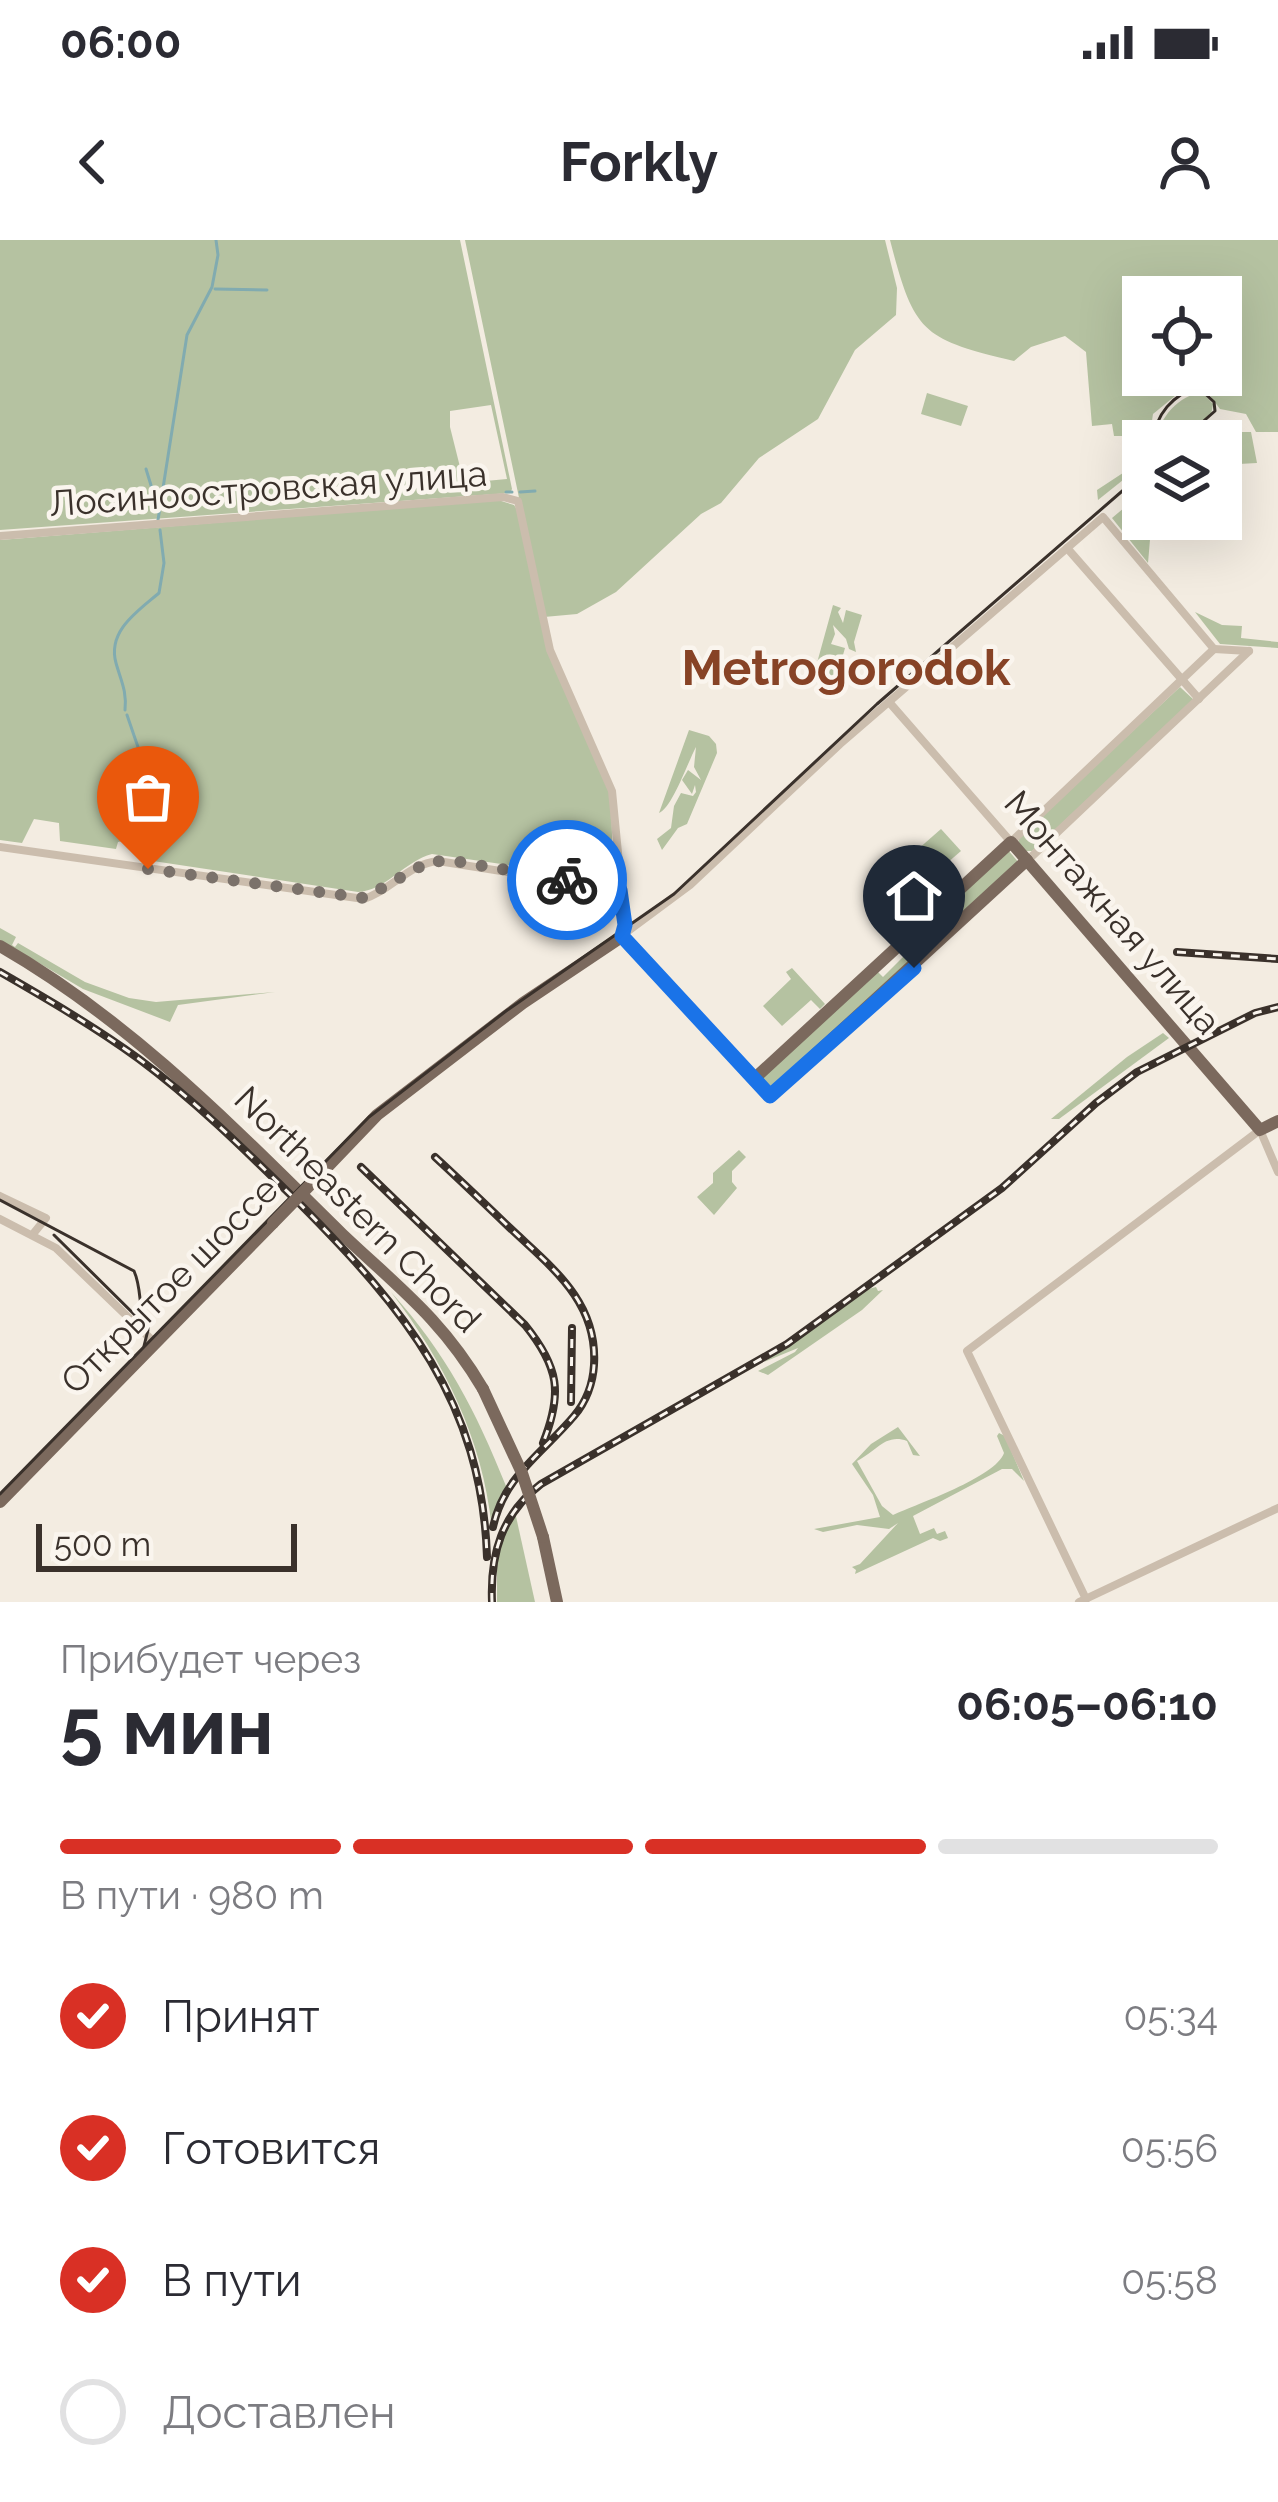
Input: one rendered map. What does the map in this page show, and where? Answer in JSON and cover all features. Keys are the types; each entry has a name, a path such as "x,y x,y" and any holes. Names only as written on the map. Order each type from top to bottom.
{"main road":[{"name":"Монтажная улица","path":"1011,842 1260,1130"},
{"path":"754,1079 1011,842"},
{"path":"622,936 770,1096 1028,860"},
{"name":"Открытое шоссе","path":"0,1502 377,1114 622,936"},
{"name":"Northeastern Chord","path":"0,946 71,990 210,1102 333,1225 426,1309 483,1388 529,1492 557,1602"},
{"path":"608,946 636,952"},
{"path":"1260,1130 1278,1121"}],"street":[{"name":"Лосиноостровская улица","path":"0,536 309,509 514,499 550,650 612,791 625,925 622,936"},
{"name":"Открытое шоссе","path":"622,936 690,885 889,702 1103,517 1214,649"},
{"path":"1067,548 1199,699"},
{"path":"1011,842 1214,649 1250,651 1028,860"},
{"path":"1229,669 1238,656 1234,650"},
{"name":"Монтажная улица","path":"889,702 1011,842"},
{"path":"0,848 364,898 376,895 413,868 438,861 620,890"},
{"path":"1260,1130 967,1351 1082,1600 1278,1508"},
{"name":"Монтажная улица","path":"1260,1130 1278,1172"},
{"path":"0,1196 46,1218 34,1234"},
{"path":"12,1202 1,1219 56,1248 154,1342"}],"green space":[{"path":"0,240 460,240 510,493 0,530","holes":["491,405 507,479 464,483 450,411"]},
{"path":"465,240 885,240 897,288 896,315 855,350 818,419 759,458 721,503 701,514 616,592 577,614 544,617"},
{"path":"890,240 1278,240 1278,432 1256,432 1246,414 1220,409 1210,396 1242,396 1242,276 1122,276 1122,396 1175,396 1152,420 1122,420 1122,436 1114,436 1112,424 1092,426 1086,352 1065,336 1031,347 1014,361 941,338 926,327 907,295"},
{"path":"927,393 968,406 961,426 921,414"},
{"path":"1206,396 1213,404 1211,415 1205,420 1164,420 1172,409 1186,397"},
{"path":"1242,432 1251,432 1257,463 1242,464"},
{"path":"1122,474 1122,481 1098,500 1097,490"},
{"path":"498,500 518,511 548,650 611,790 613,880 432,854 377,887 358,892 153,861 152,841 136,838 118,842 116,849 60,841 59,823 34,819 22,843 0,840 0,540"},
{"path":"1122,510 1122,530 1112,518"},
{"path":"1130,540 1150,540 1148,563"},
{"path":"833,605 841,608 843,623 846,610 862,615 856,652 833,625 831,644 845,648 835,683 821,678 819,683 812,681"},
{"path":"1195,612 1222,625 1242,626 1241,638 1278,642 1278,648 1220,644"},
{"path":"1180,687 1194,700 1032,851 1025,851 1018,844 1019,837"},
{"path":"689,730 709,736 717,753 687,824 678,828 662,850 657,839 671,828 681,793 693,796 696,792 695,785 692,794 682,780 688,770 701,780 694,767 696,747 674,794 659,813"},
{"path":"941,829 961,851 939,870 917,850"},
{"path":"906,846 923,865 912,878 926,886 917,902 885,866"},
{"path":"1008,850 1019,863 773,1090 761,1077 876,970 883,977 929,931 925,925"},
{"path":"0,928 16,937 15,947 18,943 85,982 129,998 156,1002 275,992 178,1005 170,1022 83,989 0,940"},
{"path":"792,968 825,1004 820,1009 811,1000 782,1026 763,1006 791,979 786,972"},
{"path":"1163,1033 1169,1038 1059,1119 1051,1119 1127,1057"},
{"path":"739,1150 746,1157 732,1171 737,1188 714,1215 697,1197 713,1183 713,1173"},
{"path":"865,1290 883,1290 862,1310 768,1375 758,1371 795,1352 798,1348 764,1362"},
{"path":"391,1292 444,1360 495,1459 506,1486 492,1529 480,1464 458,1404 428,1346"},
{"path":"898,1427 920,1456 913,1455 907,1441 893,1439 857,1461 882,1506 893,1515 987,1471 1004,1453 999,1433 1005,1436 1024,1481 1012,1469 1002,1469 913,1516 920,1534 934,1528 937,1534 945,1531 948,1538 933,1538 855,1574 852,1567 898,1523 889,1529 857,1525 823,1532 814,1529 880,1517 873,1495 852,1464 871,1444"},
{"path":"515,1512 535,1602 497,1602 497,1550"}],"waterway":[{"path":"158,520 187,335 212,287 216,240"},
{"path":"215,289 267,290"},
{"path":"146,469 158,508"},
{"path":"520,492 535,491"},
{"path":"506,492 512,492"},
{"path":"125,710 116,641 126,623 159,593 164,563 160,530"},
{"path":"127,715 151,785 146,806 149,833"}],"tram line":[{"path":"1160,420 1167,407 1198,387 1214,402 1215,411 1205,420"},
{"path":"0,1494 369,1117 506,1011 674,894 877,704 1122,491"},
{"path":"0,1200 134,1271 148,1330 144,1346"},
{"path":"54,1235 148,1328"}],"railway":[{"path":"1177,952 1278,959"},
{"path":"0,972 105,1036 181,1093 301,1205 373,1282 431,1362 453,1404 482,1501 487,1557"},
{"path":"492,1602 493,1567 501,1536 517,1508 541,1484 787,1344 1002,1188 1137,1072 1255,1013 1278,1007"},
{"path":"435,1157 569,1287 593,1342 592,1379 582,1405 515,1479 493,1527"},
{"path":"361,1167 536,1340 551,1368 555,1395 543,1443"},
{"path":"571,1402 572,1328"}],"way so far":[{"path":"148,869 364,898 430,861 567,880"}],"district":[{"name":"Metrogorodok","path":"846,668"}],"route":[{"path":"567,880 620,890 622,936 770,1096 914,968"}]}
